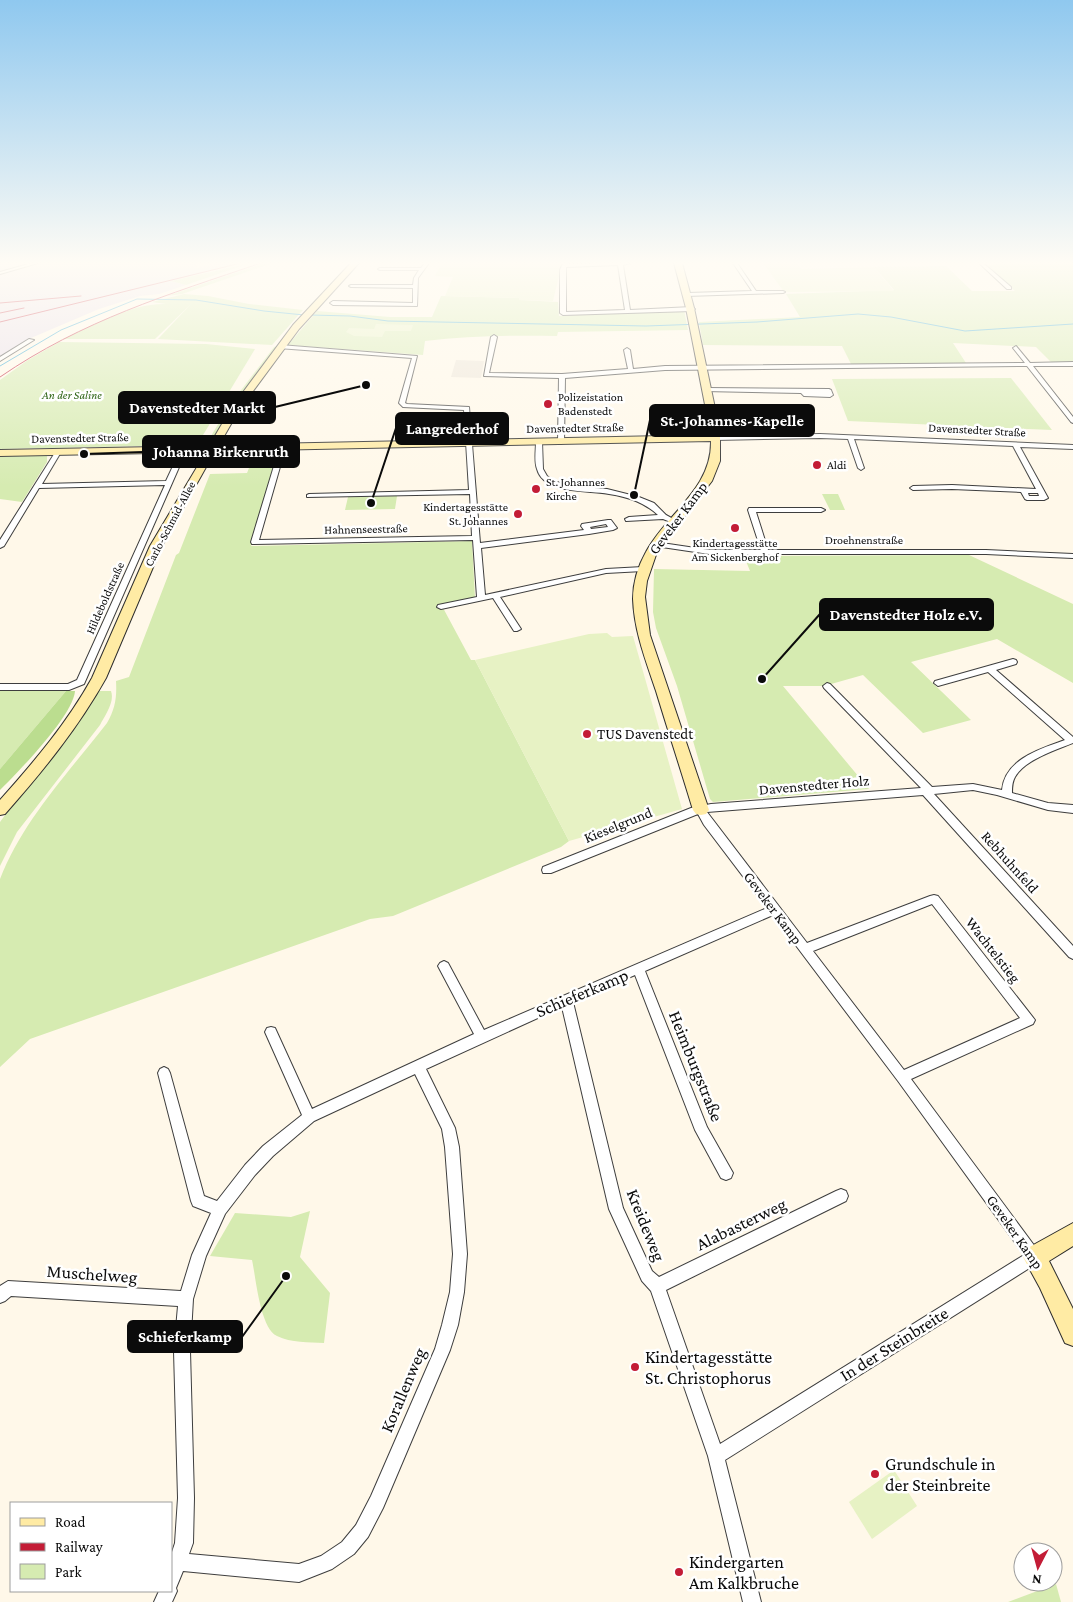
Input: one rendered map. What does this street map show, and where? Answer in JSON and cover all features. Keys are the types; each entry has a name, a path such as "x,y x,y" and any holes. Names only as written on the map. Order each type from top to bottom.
{"street":[{"name":"Carlo-Schmid-Allee","path":"0,810 56,744 88,699 99,678 156,546 235,409 288,338"},
{"path":"494,338 486,375 562,376 702,368 1073,364"},
{"name":"Geveker Kamp","path":"697,338 715,440 715,462 708,479 698,493 669,519 655,544 644,569 639,608 644,635 701,810 774,910 902,1077 1034,1257 1048,1280 1073,1335"},
{"path":"0,358 31,340"},
{"path":"280,347 415,357 402,403 405,406 467,408 480,593 482,598"},
{"path":"1016,348 1073,421"},
{"path":"627,350 631,371"},
{"path":"561,442 562,376"},
{"path":"706,390 803,391"},
{"path":"850,437 861,468"},
{"name":"Davenstedter Straße","path":"0,453 283,446 850,437 1073,447"},
{"path":"539,442 540,468 552,482 571,488 611,492 644,502 669,519"},
{"path":"913,488 1023,490 1027,498 1044,498 1016,445"},
{"name":"Hahnenseestraße","path":"283,446 255,542 476,538"},
{"name":"Hildeboldstraße","path":"0,687 69,686 81,682 184,448"},
{"path":"0,546 58,452"},
{"path":"36,486 168,483"},
{"path":"309,496 473,492"},
{"path":"765,552 752,510 821,510"},
{"path":"629,519 669,519"},
{"path":"477,546 589,532"},
{"name":"Droehnenstraße","path":"655,544 694,551 986,552 1073,556"},
{"path":"441,607 620,568 644,569"},
{"path":"495,595 517,629"},
{"path":"938,683 1013,662"},
{"path":"990,669 1072,740 1050,749 1019,766 1011,774 1007,794"},
{"path":"827,686 927,790"},
{"name":"Davenstedter Holz","path":"701,810 973,787 1071,811"},
{"name":"Rebhuhnfeld","path":"927,790 1073,954"},
{"name":"Kieselgrund","path":"547,870 701,810"},
{"name":"Wachtelstieg","path":"805,949 934,899 1029,1020 902,1077"},
{"name":"Schieferkamp","path":"172,1578 184,1542 186,1498 182,1351 186,1299 199,1255 220,1209 250,1170 268,1151 309,1117 566,999 774,910"},
{"path":"444,966 482,1037"},
{"name":"Heimburgstraße","path":"639,969 702,1130 726,1173"},
{"name":"Kreideweg","path":"566,999 616,1209 647,1276 657,1286 716,1456 752,1602"},
{"path":"271,1032 309,1117"},
{"name":"Korallenweg","path":"178,1562 299,1573 326,1563 348,1548 362,1531 377,1502 442,1350 450,1326 457,1292 460,1254 452,1147 448,1128 418,1068"},
{"path":"164,1073 198,1201 220,1209"},
{"name":"Alabasterweg","path":"657,1286 841,1196"},
{"name":"In der Steinbreite","path":"716,1456 1073,1234"},
{"name":"Muschelweg","path":"0,1296 8,1288 186,1299"}],"shaded area":[{"path":"0,338 32,338 31,341 0,360"},
{"path":"456,360 484,361 481,378 451,377"}],"green space":[{"path":"66,338 156,338 155,339 63,339"},
{"path":"159,338 278,338 272,345 158,339"},
{"path":"294,338 462,338 425,341 423,355 288,345"},
{"path":"702,338 1073,338 1073,363 1051,362 1036,347 953,343 966,363 851,364 842,346 703,345"},
{"name":"An der Saline","path":"59,342 206,344 255,349 197,445 0,449 0,380 28,360"},
{"path":"277,346 234,405 212,441 208,441 229,406 274,347"},
{"path":"1011,378 1052,430 848,421 832,379"},
{"path":"0,456 47,456 47,462 22,502 0,499"},
{"path":"275,467 251,546 472,541 475,598 442,606 471,660 475,660 569,841 561,847 393,916 370,919 30,1039 0,1067 0,879 10,857 48,797 110,718 115,703 116,681 129,677 176,555 179,553 210,474 247,473 249,468"},
{"path":"822,494 838,494 845,510 830,510"},
{"path":"397,496 395,509 345,510 348,497"},
{"path":"969,555 1073,604 1073,683 997,639 911,662 971,720 923,733 863,675 824,686 783,686 869,789 713,802 710,799 677,686 656,628 653,612 654,569 750,571 744,556"},
{"name":"TUS Davenstedt","path":"607,633 612,637 633,636 682,809 569,841 475,660 589,634"},
{"path":"0,691 66,691 0,769"},
{"path":"66,691 75,691 72,702 55,729 0,790 0,769"},
{"path":"97,691 111,691 112,695 109,708 100,725 17,832 0,866 0,822"},
{"path":"310,1211 300,1257 330,1293 324,1343 294,1341 277,1336 266,1323 257,1290 252,1260 210,1256 235,1213 291,1217"},
{"path":"894,1470 917,1506 872,1539 849,1502"},
{"path":"1035,1592 1058,1592 1061,1602 1008,1602"}],"waterway":[{"path":"0,366 48,338"}],"railway":[{"path":"0,377 31,357 67,338"}],"place":[{"name":"Davenstedter Markt","path":"366,385"},
{"name":"Polizeistation Badenstedt","path":"548,404"},
{"name":"Johanna Birkenruth","path":"84,454"},
{"name":"Aldi","path":"817,465"},
{"name":"St. Johannes Kirche","path":"536,489"},
{"name":"St.-Johannes-Kapelle","path":"634,495"},
{"name":"Langrederhof","path":"371,503"},
{"name":"Kindertagesstätte St. Johannes","path":"518,514"},
{"name":"Kindertagesstätte Am Sickenberghof","path":"735,528"},
{"name":"Davenstedter Holz e.V.","path":"762,679"},
{"name":"TUS Davenstedt","path":"587,734"},
{"name":"Schieferkamp","path":"286,1276"},
{"name":"Kindertagesstätte St. Christophorus","path":"635,1367"},
{"name":"Grundschule in der Steinbreite","path":"875,1474"},
{"name":"Kindergarten Am Kalkbruche","path":"679,1572"}]}
